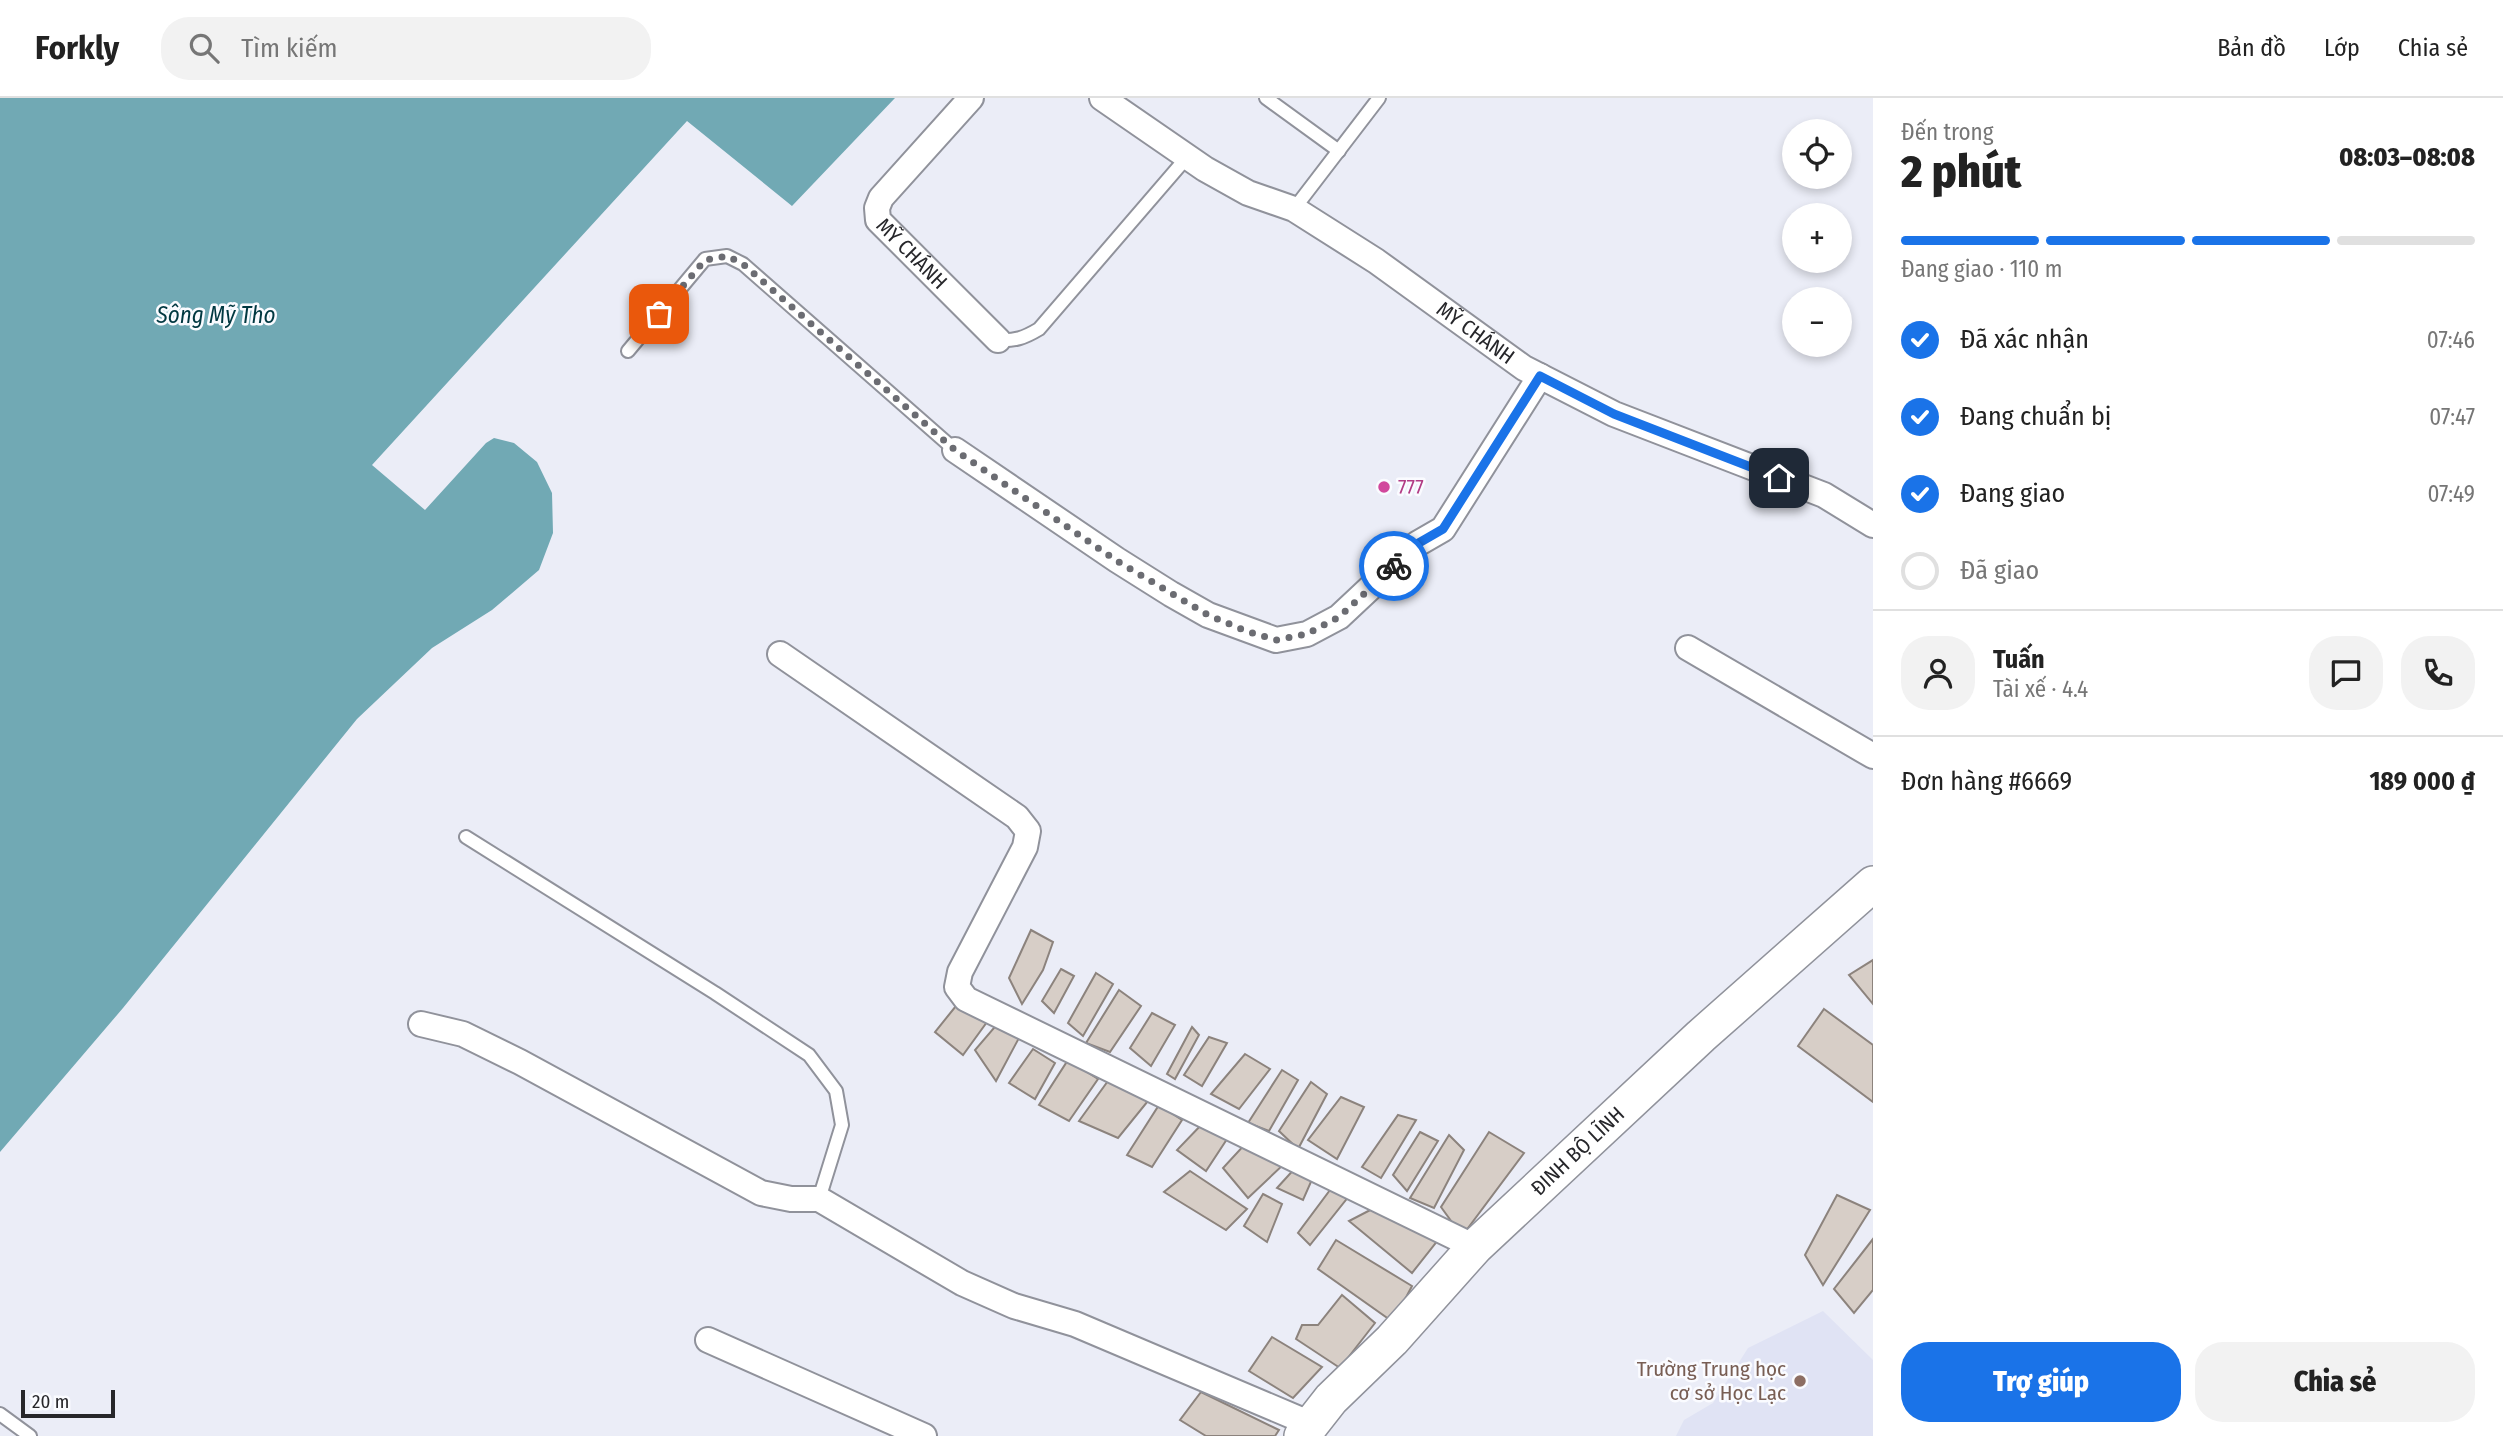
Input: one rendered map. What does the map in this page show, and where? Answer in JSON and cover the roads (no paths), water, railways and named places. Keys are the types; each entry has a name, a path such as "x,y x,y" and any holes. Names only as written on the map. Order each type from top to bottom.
{"main road":[{"name":"ĐINH BỘ LĨNH","path":"1307,1430 1331,1399 1392,1340 1475,1247 1701,1036 1873,884"}],"street":[{"name":"MỸ CHÁNH","path":"971,98 881,198 877,208 878,220 998,340"},
{"name":"MỸ CHÁNH","path":"1102,98 1248,193 1294,209 1376,261 1524,368 1614,414 1824,495 1873,525"},
{"path":"955,450 1117,561 1171,594 1208,615 1276,640 1307,634 1339,617 1417,544 1443,529 1540,376"},
{"path":"1688,648 1873,756"},
{"path":"780,654 1017,817 1028,831 1025,847 960,972 957,987 966,999 1475,1247"},
{"path":"421,1024 463,1034 520,1062 761,1194 791,1199 819,1199 962,1283 1014,1306 1074,1324 1307,1430"},
{"path":"708,1340 924,1436"}],"lane":[{"path":"1266,98 1339,151"},
{"path":"1294,209 1379,98"},
{"path":"998,340 1013,341 1025,338 1039,329 1188,156"},
{"path":"628,351 705,260 727,256 743,264 955,450"},
{"path":"466,837 715,993 808,1055 836,1091 842,1125 819,1199"},
{"path":"0,1414 30,1436"}],"water":[{"name":"Sông Mỹ Tho","path":"0,98 895,98 792,206 687,121 372,465 425,510 486,443 494,438 514,443 537,462 552,493 553,533 539,570 492,610 432,648 357,719 123,1008 0,1152"}],"place":[{"name":"777","path":"1384,487"},
{"name":"Trường Trung học cơ sở Học Lạc","path":"1800,1381"}]}
